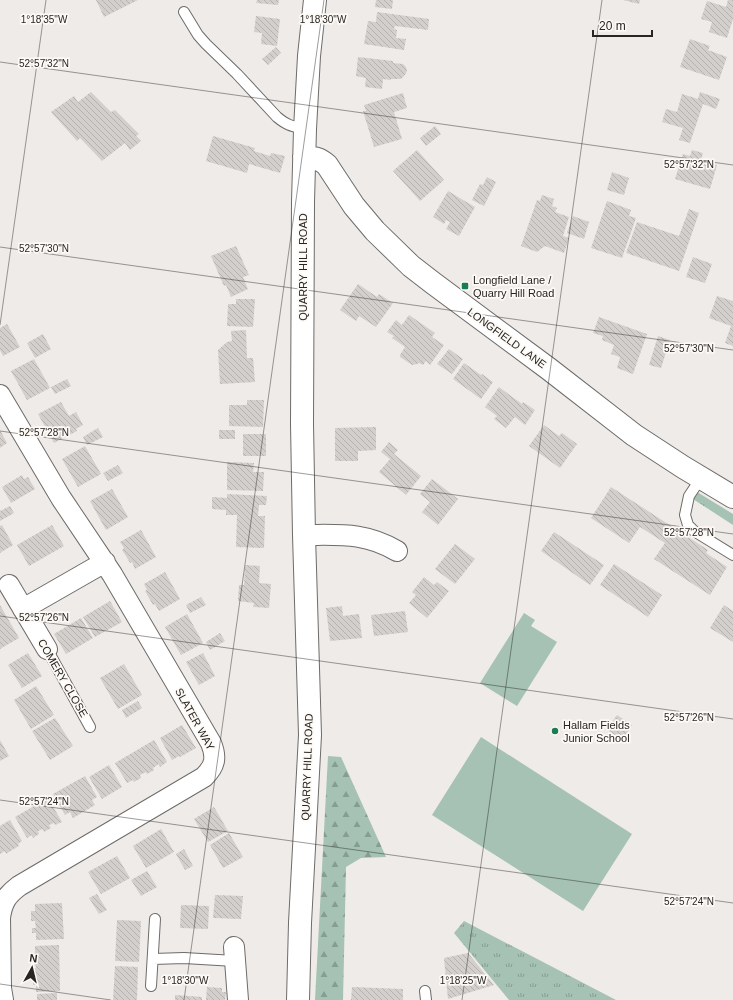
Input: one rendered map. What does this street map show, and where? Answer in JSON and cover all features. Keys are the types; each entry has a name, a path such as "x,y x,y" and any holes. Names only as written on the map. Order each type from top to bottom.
{"street":[{"name":"QUARRY HILL ROAD","path":"298,1000 300,923 310,735 302,424 303,202 309,56 315,0"},
{"name":"LONGFIELD LANE","path":"304,157 316,158 327,165 354,206 375,231 411,266 433,284 549,369 634,435 700,478 733,497"},
{"name":"SLATER WAY","path":"1,399 61,498 105,562 211,743 215,755 212,767 204,777 19,886 10,893 4,901 0,918 1,988 3,1000"},
{"path":"304,535 344,535 365,537 377,540 397,551"},
{"path":"23,609 105,562"},
{"name":"COMERY CLOSE","path":"9,585 46,649"},
{"path":"234,954 238,1000"}],"lane":[{"path":"184,12 198,35 206,44 284,123 290,126 305,129"},
{"path":"700,478 689,496 685,515 688,525 694,531 733,555"},
{"name":"COMERY CLOSE","path":"46,649 90,727"},
{"path":"151,986 155,919"},
{"path":"153,959 234,954"}],"green space":[{"path":"697,492 733,514 733,525 693,499"},
{"path":"524,613 535,620 531,626 557,642 517,706 480,683"},
{"path":"481,737 632,834 583,911 432,815"},
{"path":"328,756 341,757 386,857 361,858 346,867 343,1000 315,1000"},
{"path":"464,921 616,1000 509,1000 454,933"}],"building":[{"path":"96,0 138,0 104,17"},
{"path":"257,0 279,0 278,5 256,3"},
{"path":"376,0 393,0 392,9 375,7"},
{"path":"623,0 640,0 639,4"},
{"path":"728,0 733,0 733,19 727,38 709,32 712,22 701,19 707,1 726,7"},
{"path":"377,12 429,19 428,30 395,26 394,29 397,30 396,38 406,39 404,50 364,44 368,21 376,22"},
{"path":"256,16 280,19 277,46 261,44 262,33 254,32"},
{"path":"690,39 710,46 708,50 727,57 719,80 680,67"},
{"path":"276,47 281,53 268,65 262,59"},
{"path":"358,57 393,61 393,63 403,64 407,71 401,79 383,79 382,89 365,87 366,78 356,76"},
{"path":"91,92 111,112 115,110 139,134 136,136 141,141 130,150 125,143 102,161 80,138 77,141 51,112 74,96 78,102"},
{"path":"700,92 720,99 716,109 703,104 690,143 679,140 683,128 662,122 666,109 677,112 682,94 698,99"},
{"path":"403,93 407,108 394,112 402,139 374,147 363,111 366,111 364,105"},
{"path":"435,126 441,134 426,146 420,138"},
{"path":"213,136 255,148 254,151 270,156 271,153 285,156 280,173 249,164 247,173 206,161"},
{"path":"417,150 444,180 420,201 393,171"},
{"path":"692,150 703,153 701,160 717,165 710,189 675,179 683,154 690,156"},
{"path":"612,172 629,178 624,195 607,190"},
{"path":"487,177 496,182 484,206 472,200 480,184 483,185"},
{"path":"448,191 475,207 459,236 446,229 450,222 446,220 444,224 433,217"},
{"path":"542,195 554,199 552,206 557,208 555,212 569,217 563,236 569,238 564,253 545,246 537,252 521,246 537,200 540,201"},
{"path":"607,201 631,210 629,216 636,218 622,258 591,248"},
{"path":"689,209 699,213 679,271 626,253 637,222 679,236"},
{"path":"573,216 589,222 584,239 567,233"},
{"path":"236,246 249,275 243,277 248,289 231,297 226,285 224,286 211,256"},
{"path":"693,257 712,264 705,283 686,277"},
{"path":"358,284 377,297 379,294 393,303 376,327 359,316 356,321 340,310"},
{"path":"717,296 733,301 733,346 725,343 731,326 709,318"},
{"path":"236,299 255,299 253,327 227,326 228,304 236,304"},
{"path":"409,315 435,333 432,337 444,345 430,365 426,361 423,365 419,363 412,365 400,357 405,347 392,338 394,336 387,332 396,320 402,325"},
{"path":"599,317 647,334 633,374 617,368 620,357 611,354 614,345 602,340 603,336 593,333"},
{"path":"7,324 20,347 3,356 0,350 0,328"},
{"path":"246,330 247,358 253,358 255,382 220,384 218,350 227,342 232,341 231,331"},
{"path":"43,334 51,349 35,358 27,343"},
{"path":"658,336 670,340 661,368 649,365"},
{"path":"449,349 463,359 452,374 437,364"},
{"path":"34,359 50,388 27,400 11,371"},
{"path":"464,363 493,382 481,399 453,379"},
{"path":"67,379 71,386 55,394 51,387"},
{"path":"499,387 522,404 523,402 535,410 525,425 515,417 506,428 494,419 497,416 485,407"},
{"path":"247,400 264,400 263,427 229,426 229,405 247,405"},
{"path":"61,402 69,416 76,412 83,425 76,429 77,431 54,443 38,414"},
{"path":"544,425 559,436 562,433 577,444 560,468 529,446"},
{"path":"376,427 376,450 358,451 358,461 335,461 335,428"},
{"path":"98,428 103,437 87,445 83,437"},
{"path":"0,430 7,443 0,448"},
{"path":"219,430 235,430 235,439 219,439"},
{"path":"243,434 266,434 266,456 243,456"},
{"path":"389,442 398,450 394,454 421,476 406,495 379,472 390,459 381,452"},
{"path":"85,446 101,474 78,487 62,459"},
{"path":"227,462 254,463 253,472 264,472 263,491 227,490"},
{"path":"118,465 123,473 108,481 103,473"},
{"path":"22,475 24,479 28,477 35,489 11,503 2,487"},
{"path":"432,479 458,499 438,525 422,512 430,502 420,494"},
{"path":"611,487 708,550 706,553 727,567 710,595 654,559 665,543 640,527 629,543 591,518"},
{"path":"112,489 128,517 106,530 90,501"},
{"path":"227,494 267,496 266,505 259,505 258,516 265,516 264,548 236,547 237,515 226,515 226,510 212,509 212,497 227,498"},
{"path":"10,506 14,513 0,521 0,511"},
{"path":"2,525 13,545 0,553 0,526"},
{"path":"52,525 64,546 29,566 17,545"},
{"path":"141,530 156,557 135,569 132,562 130,563 122,550 124,548 120,542"},
{"path":"554,532 604,565 590,585 541,551"},
{"path":"455,544 475,559 455,584 435,569"},
{"path":"614,564 662,595 648,617 600,585"},
{"path":"245,565 260,566 259,583 271,584 269,608 253,607 254,603 238,601 239,585 244,585"},
{"path":"165,572 180,599 159,611 155,604 153,605 145,591 147,590 144,584"},
{"path":"424,577 434,585 437,582 449,591 427,618 409,603 416,595 412,592"},
{"path":"201,597 206,605 190,613 186,605"},
{"path":"110,601 122,622 95,637 83,617"},
{"path":"0,605 19,638 0,649"},
{"path":"724,605 733,611 733,642 710,628"},
{"path":"342,606 343,616 359,614 362,638 330,641 326,608"},
{"path":"405,611 408,632 374,636 371,615"},
{"path":"187,614 203,643 181,655 165,627"},
{"path":"81,618 93,638 66,654 54,634"},
{"path":"220,633 225,641 210,650 206,642"},
{"path":"28,653 42,676 22,688 8,665"},
{"path":"203,653 215,676 199,685 186,662"},
{"path":"124,664 142,695 118,709 100,678"},
{"path":"36,686 54,715 31,729 14,700"},
{"path":"138,701 142,708 126,718 122,710"},
{"path":"617,715 632,725 623,740 607,730"},
{"path":"55,718 73,746 50,760 32,731"},
{"path":"182,725 196,748 172,760 160,738"},
{"path":"0,740 9,756 0,761"},
{"path":"154,740 167,762 160,767 159,764 153,768 154,770 147,774 146,772 140,775 141,778 134,782 133,780 127,783 115,763"},
{"path":"109,765 122,787 102,799 89,777"},
{"path":"85,776 97,797 92,800 95,805 73,818 70,812 65,815 53,794"},
{"path":"48,798 62,822 55,825 54,823 49,825 51,828 44,832 43,829 38,831 39,834 33,838 32,835 27,838 15,817"},
{"path":"214,807 228,831 208,842 194,819"},
{"path":"10,820 22,841 18,844 19,846 6,854 5,851 0,854 0,826"},
{"path":"161,829 174,852 146,868 133,846"},
{"path":"229,833 243,857 223,868 210,845"},
{"path":"184,849 193,866 185,870 176,854"},
{"path":"117,856 130,878 101,894 88,872"},
{"path":"147,871 157,887 141,896 131,880"},
{"path":"97,894 107,910 99,914 89,898"},
{"path":"215,895 243,896 241,919 213,918"},
{"path":"62,903 64,939 36,940 36,933 32,933 32,928 36,928 35,921 31,921 31,911 35,911 35,904"},
{"path":"181,905 209,906 208,929 180,928"},
{"path":"117,920 141,921 139,962 115,961"},
{"path":"59,945 60,991 36,992 36,985 33,985 33,968 36,968 35,961 33,962 32,954 35,953 35,946"},
{"path":"468,953 494,985 448,999 444,958"},
{"path":"115,966 138,967 137,1000 113,1000"},
{"path":"207,987 222,988 222,992 226,992 225,1000 206,1000"},
{"path":"352,987 403,989 403,1000 351,1000"},
{"path":"57,993 57,1000 37,1000 37,994"},
{"path":"175,995 202,997 202,1000 175,1000"}],"place":[{"name":"Longfield Lane / Quarry Hill Road","path":"465,286"},
{"name":"Hallam Fields Junior School","path":"555,731"}]}
